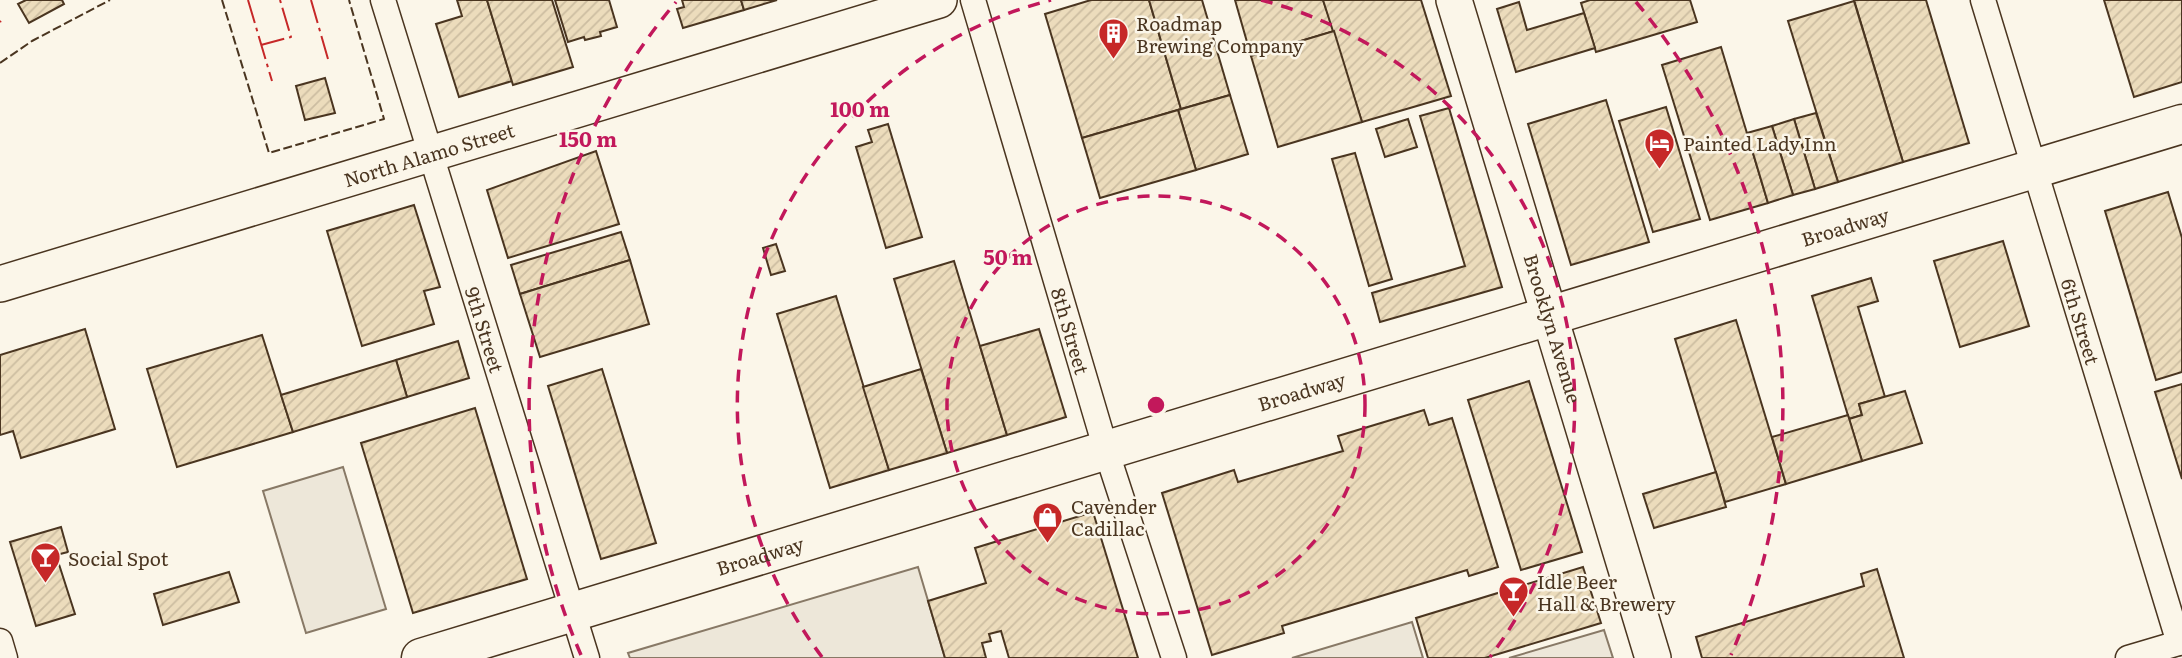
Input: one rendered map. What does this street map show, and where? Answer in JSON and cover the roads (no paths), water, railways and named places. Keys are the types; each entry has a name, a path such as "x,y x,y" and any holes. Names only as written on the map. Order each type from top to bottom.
{"main road":[{"name":"Broadway","path":"421,658 2182,124"}],"street":[{"name":"9th Street","path":"383,0 587,658"},
{"name":"North Alamo Street","path":"0,284 939,0"},
{"name":"8th Street","path":"973,0 1106,450 1174,658"},
{"name":"Brooklyn Avenue","path":"1454,0 1653,658"},
{"name":"6th Street","path":"1983,0 2181,642"},
{"path":"0,641 5,658"},
{"path":"2128,658 2181,642"}],"place":[{"name":"Roadmap Brewing Company","path":"1113,61"},
{"name":"Painted Lady Inn","path":"1660,170"},
{"name":"Cavender Cadillac","path":"1048,544"},
{"name":"Social Spot","path":"45,585"},
{"name":"Idle Beer Hall & Brewery","path":"1514,619"}]}
